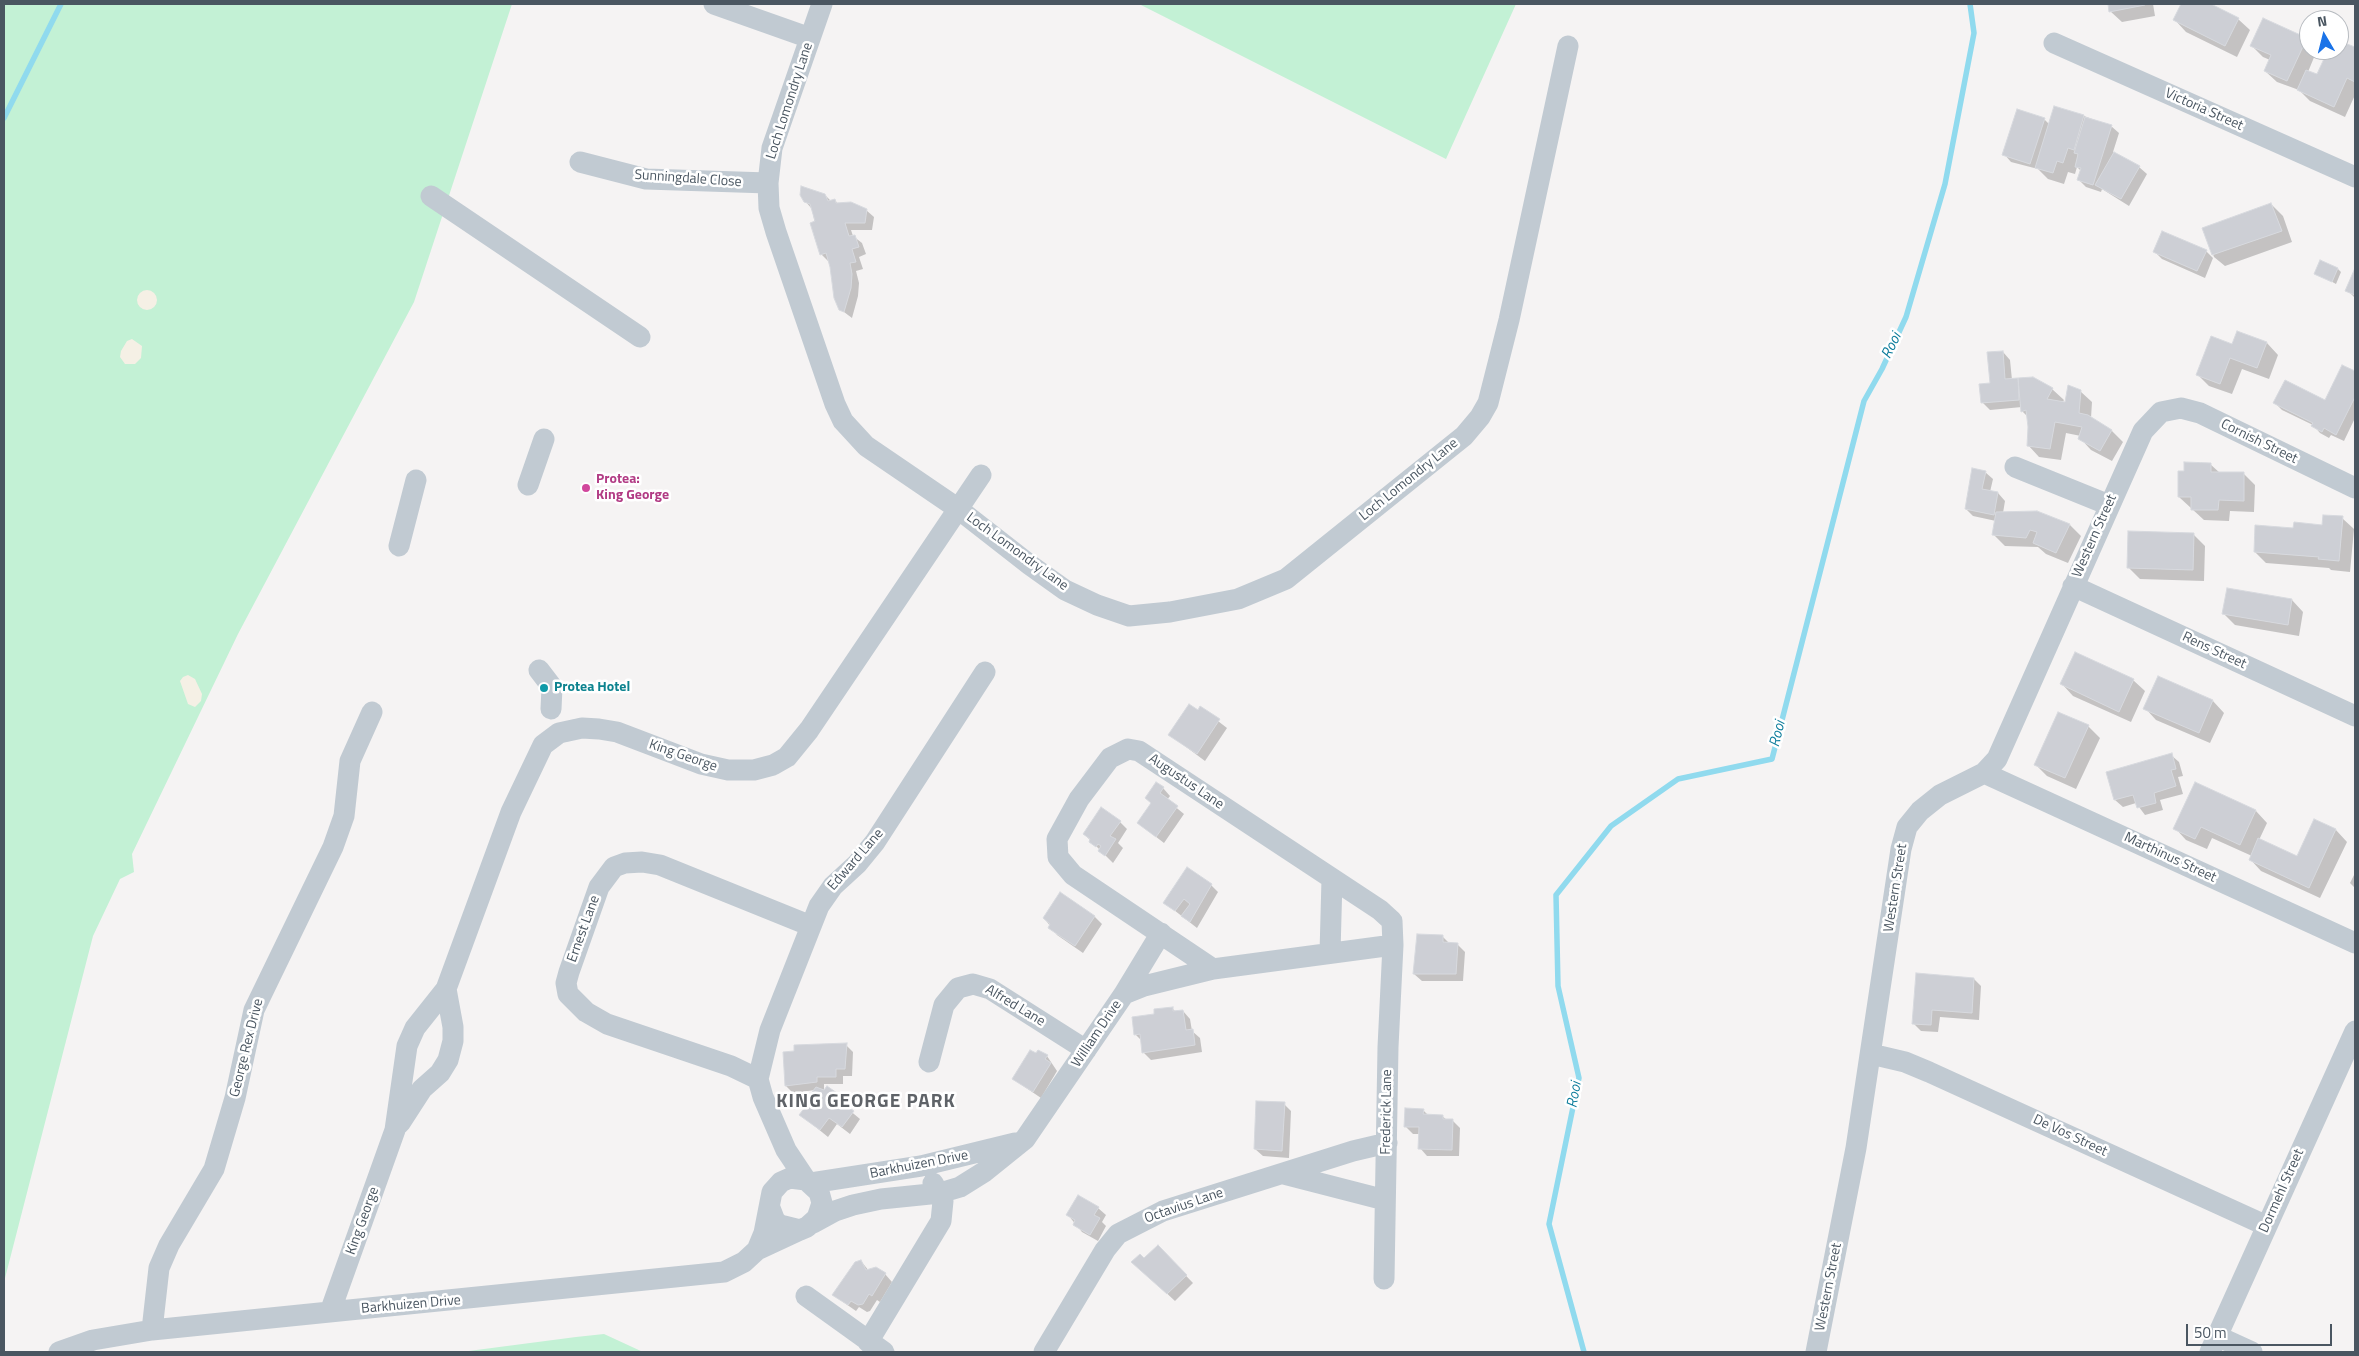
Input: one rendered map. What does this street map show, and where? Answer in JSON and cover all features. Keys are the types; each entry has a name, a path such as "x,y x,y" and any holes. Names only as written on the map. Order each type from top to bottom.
{"street":[{"path":"714,4 810,38"},
{"name":"Loch Lomondry Lane","path":"822,4 772,148 768,183 769,208 835,404 843,420 866,446 957,508 1065,590 1097,605 1129,616 1170,612 1238,599 1286,578 1464,436 1488,402 1508,320 1568,46"},
{"name":"Victoria Street","path":"2054,43 2355,177"},
{"name":"Sunningdale Close","path":"580,162 646,179 768,183"},
{"path":"431,196 640,337"},
{"name":"Cornish Street","path":"2161,412 2181,408 2200,413 2355,488"},
{"name":"Western Street","path":"1816,1352 1856,1148 1901,849 1907,827 1920,810 1940,795 1984,773 1997,759 2007,741 2142,431 2161,412"},
{"path":"528,485 544,439"},
{"path":"2015,467 2109,505"},
{"name":"King George","path":"330,1312 395,1130 407,1046 415,1028 446,989 511,812 543,745 559,733 582,728 617,732 701,764 728,770 754,770 773,765 787,757 809,730 981,475"},
{"path":"399,546 416,480"},
{"name":"Rens Street","path":"2073,586 2355,716"},
{"path":"539,670 552,687 551,709"},
{"name":"Edward Lane","path":"758,1079 770,1030 819,906 833,886 857,864 875,842 986,672"},
{"name":"George Rex Drive","path":"152,1330 159,1268 169,1245 214,1169 236,1098 254,1010 333,847 344,816 350,761 372,712"},
{"name":"Augustus Lane","path":"1214,969 1073,875 1058,858 1057,838 1079,799 1110,758 1128,749 1139,751 1389,917 1392,921 1393,945"},
{"name":"Marthinus Street","path":"1984,773 2355,943"},
{"name":"Ernest Lane","path":"758,1079 731,1066 607,1024 586,1012 568,994 566,984 569,972 599,887 614,867 625,863 642,862 660,865 811,926"},
{"path":"1330,953 1332,879"},
{"path":"1124,994 1161,933"},
{"name":"William Drive","path":"806,1226 835,1211 853,1205 881,1199 940,1193 970,1181 1026,1139 1124,994 1144,986 1214,969 1393,945"},
{"name":"Frederick Lane","path":"1384,1279 1388,1048 1393,945"},
{"name":"Alfred Lane","path":"929,1062 944,1005 958,988 974,984 990,989 1086,1050"},
{"name":"King George","path":"395,1130 409,1107 448,1060 453,1041 453,1027 446,989"},
{"name":"Dormehl Street","path":"2213,1344 2355,1030"},
{"name":"De Vos Street","path":"1871,1054 1905,1062 1930,1072 2267,1226"},
{"path":"758,1079 763,1097 786,1150 809,1182 819,1192 822,1203 820,1213 806,1226 780,1225 772,1215 770,1208"},
{"name":"Barkhuizen Drive","path":"809,1182 921,1166 990,1151 1026,1139"},
{"name":"Octavius Lane","path":"1044,1352 1104,1250 1118,1234 1163,1211 1387,1143"},
{"path":"757,1250 764,1233 772,1192 776,1186 786,1150"},
{"path":"806,1296 876,1347 941,1221 944,1209 940,1193 921,1166"},
{"path":"1284,1174 1385,1200"},
{"path":"776,1186 790,1178 809,1182"},
{"name":"Barkhuizen Drive","path":"60,1352 93,1340 152,1330 724,1272 744,1262 757,1250 806,1226"},
{"path":"2213,1344 2252,1352"}],"green space":[{"path":"4,4 512,4 414,302 238,634 132,854 134,872 120,879 93,936 4,1282"},
{"path":"1139,4 1516,4 1446,159"},
{"path":"604,1334 643,1352 461,1352 576,1337"}],"sand":[{"path":"147,290 154,293 157,300 154,307 147,310 140,307 137,300 140,293"},
{"path":"132,339 142,346 141,358 135,364 125,364 120,357 121,351 127,341"},
{"path":"188,675 195,679 202,694 201,701 195,707 188,704 180,681"}],"building":[{"path":"2108,4 2144,4 2145,5 2109,12"},
{"path":"2181,4 2211,4 2239,18 2225,46 2173,20"},
{"path":"2263,18 2299,34 2299,55 2287,81 2264,71 2271,55 2250,46"},
{"path":"2349,45 2355,47 2355,82 2347,78 2334,107 2297,90 2306,70 2317,74 2323,60 2349,60"},
{"path":"2054,106 2084,115 2074,150 2068,148 2063,163 2057,161 2053,173 2035,168"},
{"path":"2017,109 2045,118 2030,164 2002,155"},
{"path":"2085,117 2112,125 2093,185 2077,180 2081,168 2075,167 2078,154 2074,153"},
{"path":"2114,152 2140,166 2121,199 2095,185"},
{"path":"801,186 825,194 828,201 835,199 836,203 851,202 867,209 865,223 845,223 849,236 855,235 859,247 852,249 856,262 850,263 852,274 851,288 844,312 839,310 834,298 826,253 820,255 810,223 815,221 810,204 804,202 800,195"},
{"path":"2271,203 2282,231 2212,255 2202,228"},
{"path":"2162,231 2207,250 2197,271 2153,252"},
{"path":"2320,260 2338,268 2332,282 2314,274"},
{"path":"2355,268 2355,295 2345,291"},
{"path":"2237,331 2267,342 2257,368 2230,358 2220,384 2196,375 2211,336 2232,344"},
{"path":"2003,351 2005,379 2018,378 2019,400 1981,403 1979,384 1990,383 1987,352"},
{"path":"2342,365 2355,371 2355,397 2336,435 2324,428 2322,432 2311,426 2313,423 2273,403 2285,380 2325,400"},
{"path":"2033,377 2053,388 2047,399 2065,402 2068,385 2081,390 2079,413 2088,415 2112,430 2100,451 2078,439 2082,427 2055,422 2050,449 2027,446 2028,427 2026,410 2021,412 2018,378"},
{"path":"2184,462 2211,463 2211,472 2244,472 2244,501 2219,500 2218,510 2191,510 2191,497 2178,497 2178,471 2184,471"},
{"path":"1972,468 1986,471 1982,489 1998,492 1994,515 1965,509"},
{"path":"2037,511 2070,524 2056,553 2033,543 2037,532 2030,530 2026,538 1992,535 1996,512"},
{"path":"2323,515 2343,516 2339,561 2318,559 2319,557 2254,552 2255,525 2293,528 2294,522 2322,525"},
{"path":"2128,531 2194,533 2193,570 2127,568"},
{"path":"2227,588 2292,599 2288,625 2222,614"},
{"path":"2075,652 2134,679 2119,712 2060,684"},
{"path":"2158,676 2213,700 2199,733 2143,709"},
{"path":"1189,704 1198,710 1200,706 1220,719 1197,754 1168,735"},
{"path":"2058,712 2089,725 2065,778 2034,765"},
{"path":"2172,753 2176,769 2171,770 2176,786 2154,793 2156,803 2137,808 2133,795 2114,800 2106,772"},
{"path":"1156,782 1164,787 1160,793 1178,806 1156,837 1137,823 1151,803 1145,798"},
{"path":"2195,782 2256,810 2240,845 2201,827 2195,839 2173,829"},
{"path":"1101,807 1121,821 1110,836 1116,839 1105,856 1098,851 1101,846 1098,844 1096,847 1083,834"},
{"path":"2314,819 2336,829 2309,888 2249,860 2258,838 2297,856"},
{"path":"1187,867 1212,884 1190,922 1181,916 1190,904 1184,899 1175,911 1163,903"},
{"path":"1060,892 1095,916 1075,946 1048,928 1050,924 1043,918"},
{"path":"1417,934 1443,935 1443,942 1458,943 1456,974 1413,974"},
{"path":"1916,973 1974,978 1972,1013 1932,1010 1931,1025 1912,1024"},
{"path":"1173,1007 1173,1011 1183,1010 1186,1030 1193,1029 1195,1045 1142,1053 1140,1034 1134,1035 1132,1017 1154,1014 1154,1009"},
{"path":"847,1043 845,1069 836,1069 836,1077 817,1077 817,1082 785,1086 783,1052 794,1051 794,1045"},
{"path":"1030,1050 1036,1053 1038,1050 1048,1055 1045,1059 1051,1063 1033,1092 1012,1079"},
{"path":"827,1086 844,1098 841,1102 854,1111 842,1127 829,1118 820,1130 799,1115 812,1098 809,1096 816,1087 824,1090"},
{"path":"1256,1101 1285,1102 1282,1151 1254,1149"},
{"path":"1405,1108 1424,1109 1423,1114 1443,1115 1443,1119 1453,1119 1452,1150 1418,1149 1419,1127 1404,1127"},
{"path":"1078,1195 1099,1207 1094,1215 1100,1218 1090,1235 1073,1225 1075,1220 1066,1215"},
{"path":"1158,1245 1187,1275 1167,1294 1131,1262 1140,1254 1144,1258"},
{"path":"861,1260 866,1270 876,1267 886,1273 872,1296 869,1294 863,1304 858,1305 851,1301 848,1305 832,1295 855,1262"}],"waterway":[{"path":"4,118 61,4"},
{"name":"Rooi","path":"1584,1352 1549,1224 1579,1078 1558,986 1556,895 1611,826 1678,779 1772,759 1864,401 1882,369 1906,317 1945,184 1974,33 1970,4"}],"place":[{"name":"Protea: King George","path":"586,488"},
{"name":"Protea Hotel","path":"544,688"}],"district":[{"name":"KING GEORGE PARK","path":"866,1102"}]}
